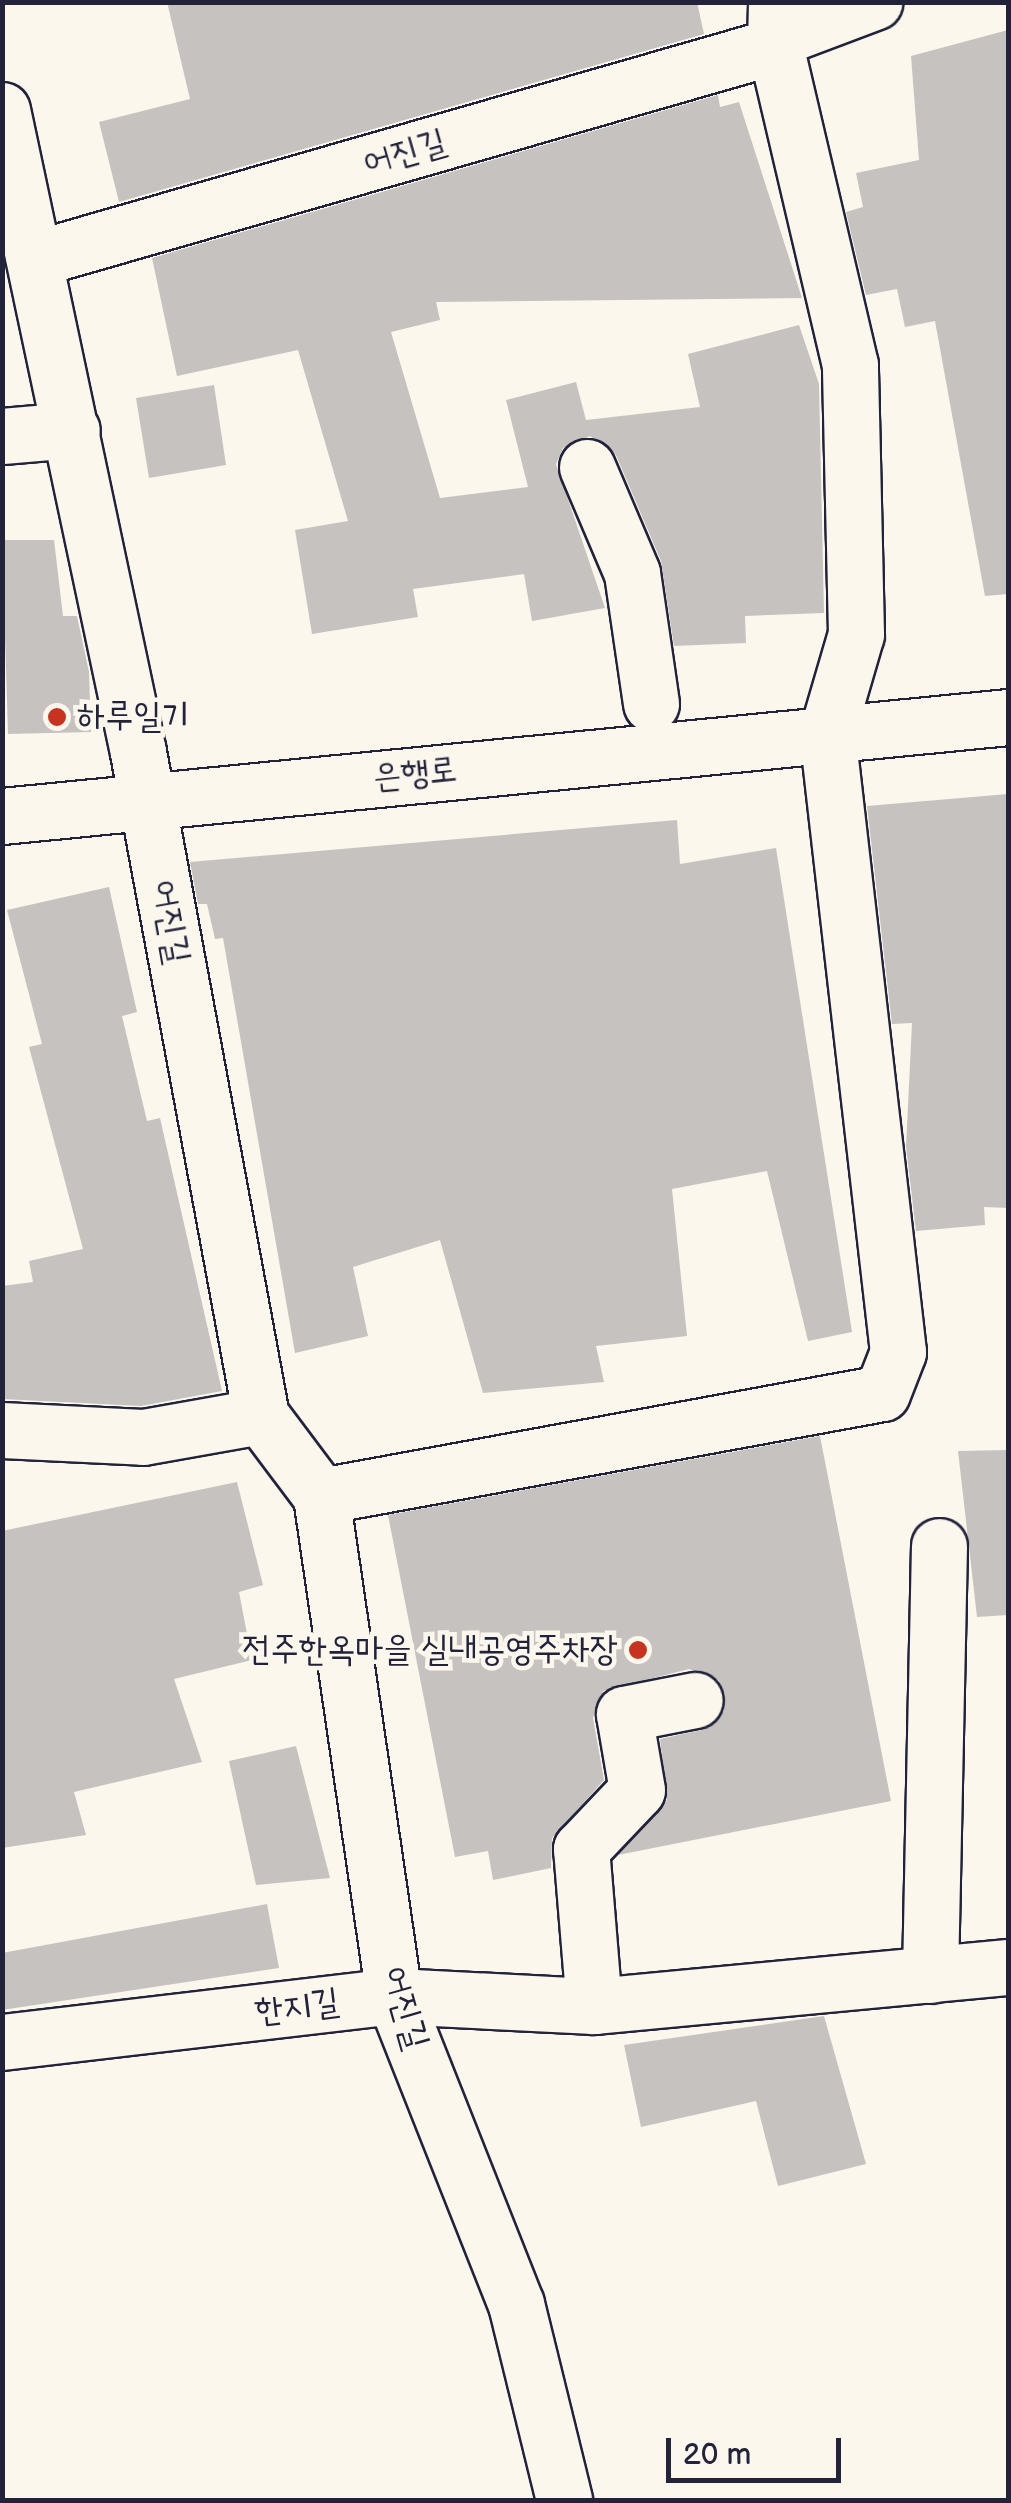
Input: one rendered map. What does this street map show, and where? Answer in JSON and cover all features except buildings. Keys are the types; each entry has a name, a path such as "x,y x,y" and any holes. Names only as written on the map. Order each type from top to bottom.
{"street":[{"name":"어진길","path":"34,260 874,2"},
{"path":"321,1496 882,1392 898,1352 827,733 856,634 850,365 776,29"},
{"name":"어진길","path":"2,110 10,178 34,260 72,430 148,801 260,1416 321,1496 394,1996 516,2304 564,2500"},
{"path":"2,436 72,430"},
{"path":"587,467 632,574 652,704"},
{"name":"은행로","path":"2,816 1008,717"},
{"path":"2,1430 143,1437 260,1416"},
{"path":"930,1974 940,1546"},
{"path":"594,2006 581,1848 637,1790 624,1714 695,1700"},
{"name":"한지길","path":"2,2042 394,1996 594,2006 1008,1967"}],"place":[{"name":"하루일기","path":"57,717"},
{"name":"전주한옥마을 실내공영주차장","path":"638,1650"}]}
